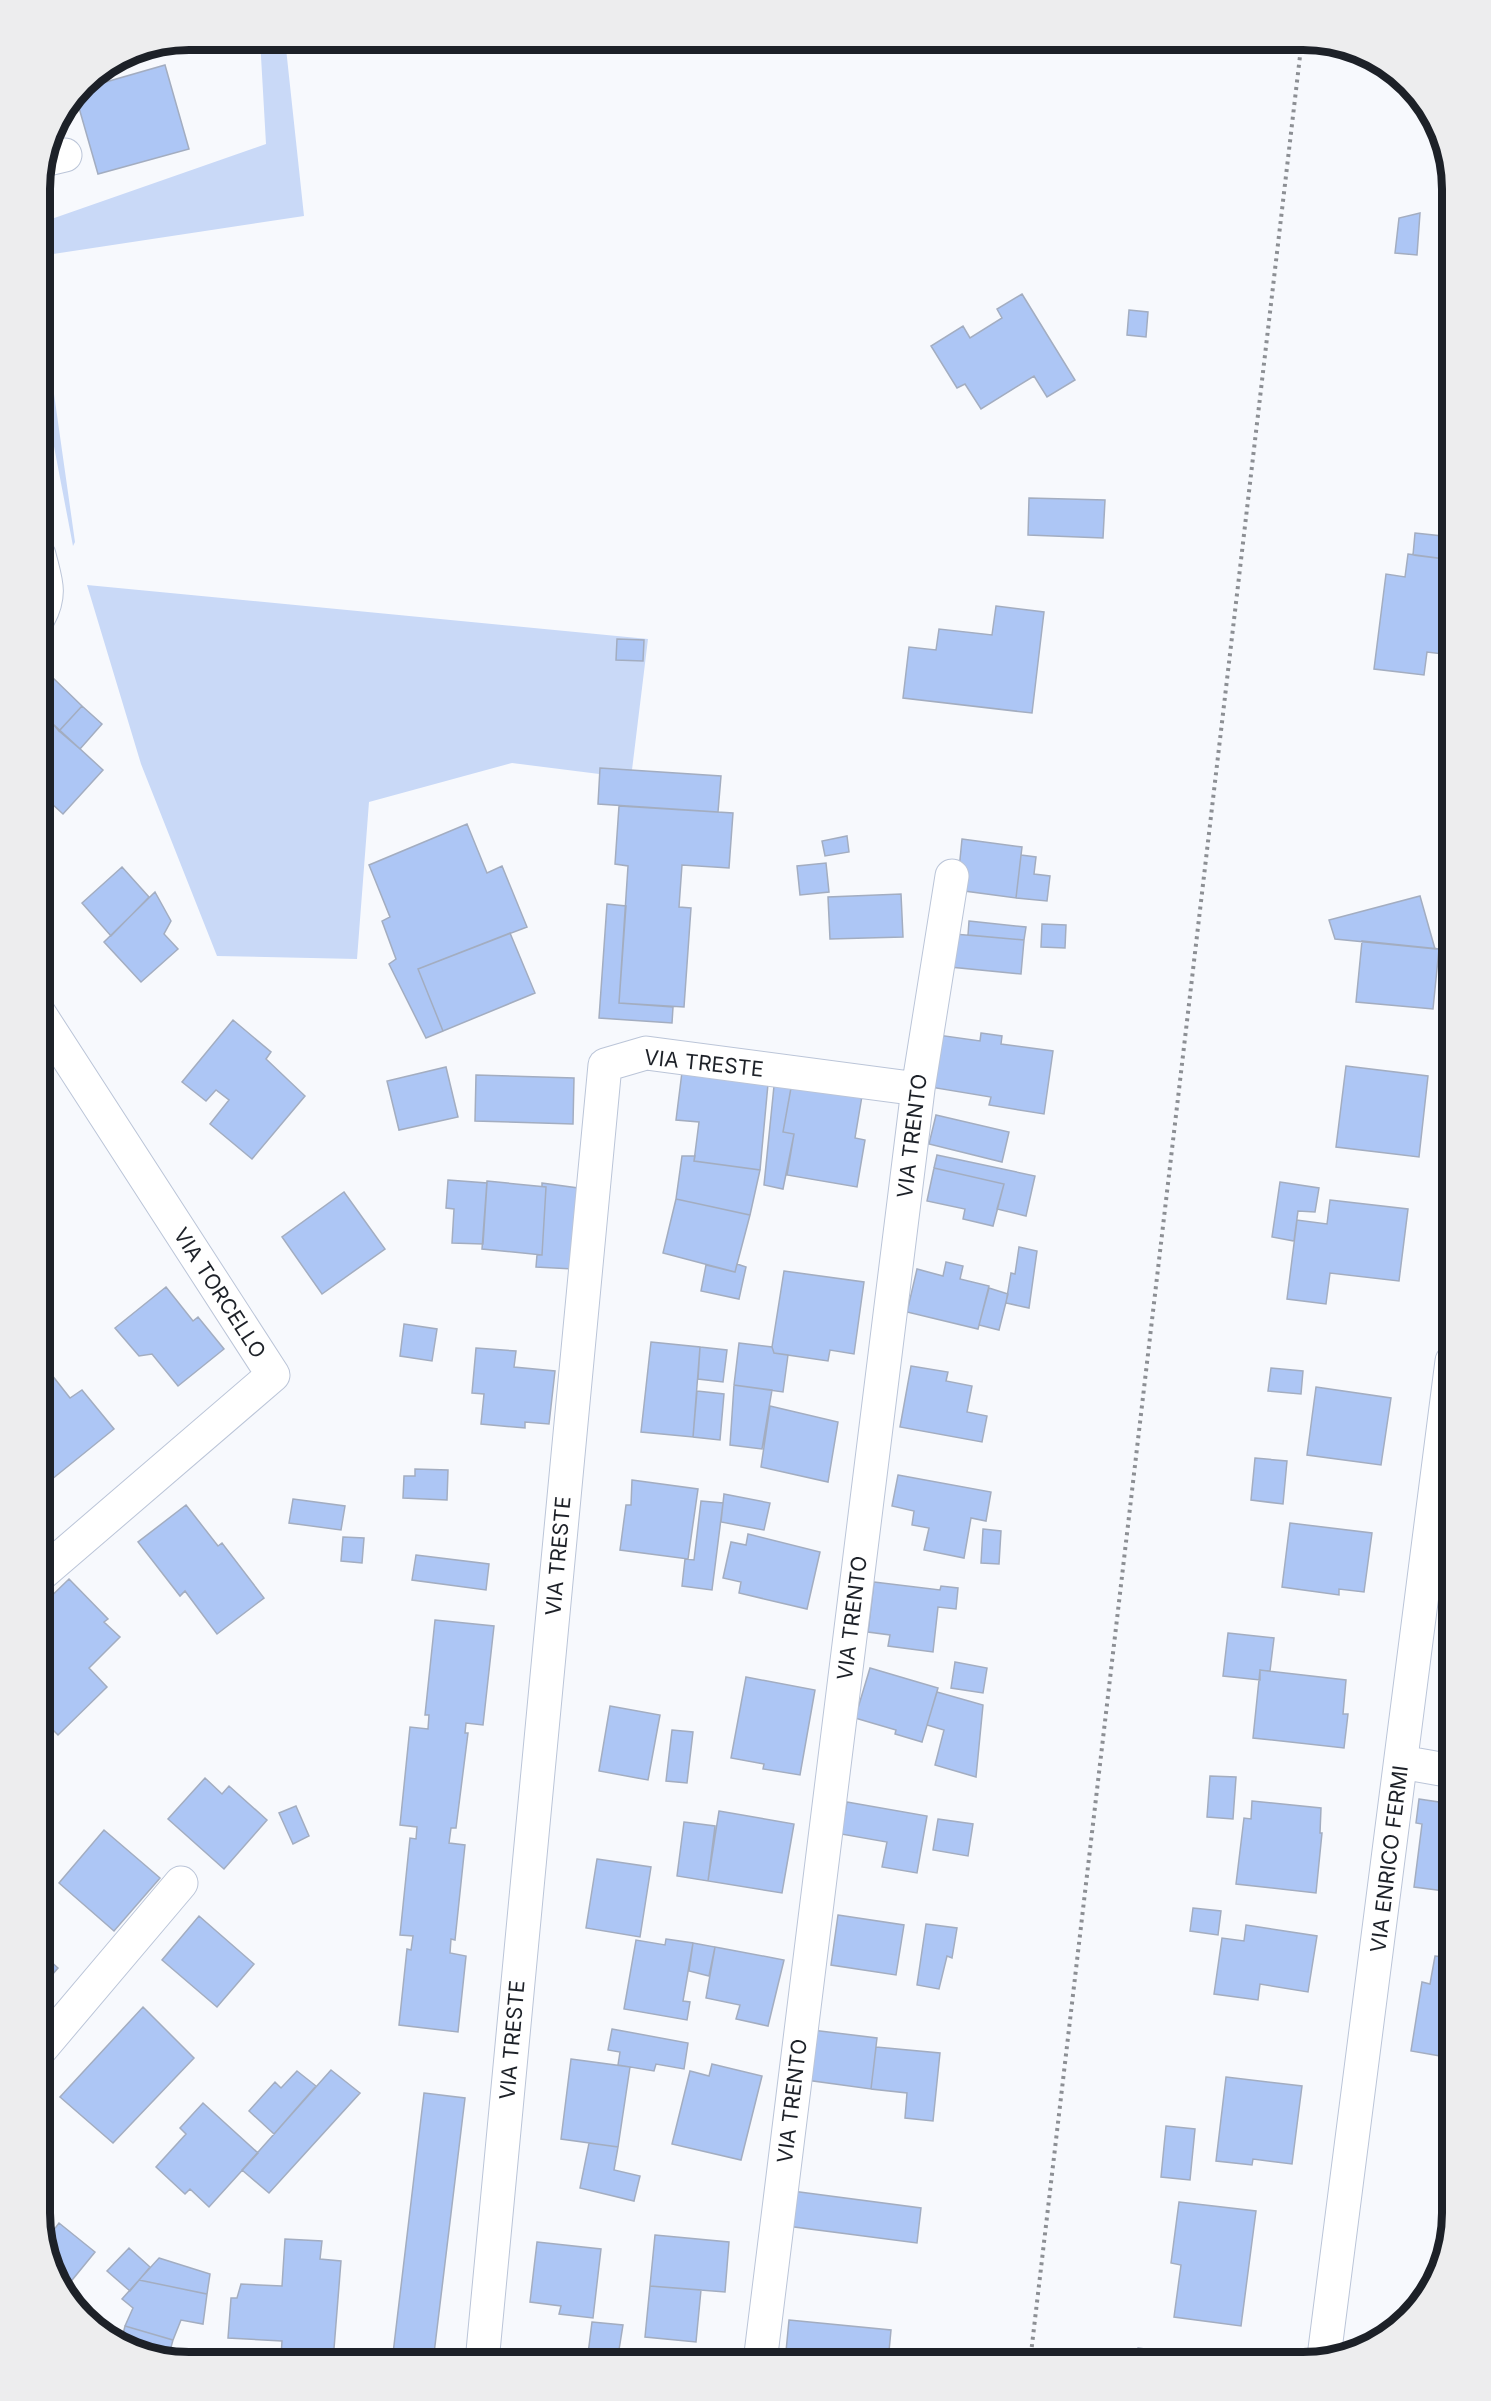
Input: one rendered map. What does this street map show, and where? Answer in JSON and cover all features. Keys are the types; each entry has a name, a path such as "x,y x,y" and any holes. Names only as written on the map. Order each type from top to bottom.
{"street":[{"name":"VIA TRENTO","path":"761,2352 918,1089 952,876"},
{"name":"VIA TORCELLO","path":"50,1030 273,1375 50,1567"},
{"name":"VIA TRESTE","path":"483,2351 605,1065 646,1053 918,1089"},
{"name":"VIA ENRICO FERMI","path":"1325,2349 1442,1440"},
{"path":"1401,1762 1442,1770"},
{"path":"50,2038 181,1883"}],"path":[{"path":"1031,2352 1301,50"}],"shaded area":[{"path":"261,50 286,50 304,216 50,254 50,220 266,144"},
{"path":"50,366 75,542 73,546 50,425"},
{"path":"87,585 648,639 631,778 512,763 369,802 357,959 217,956 141,764"}],"building":[{"path":"165,65 189,149 98,174 78,104 96,85"},
{"path":"1420,213 1417,255 1395,253 1399,218"},
{"path":"1022,294 1075,380 1047,397 1034,376 981,409 965,384 957,388 931,346 963,326 970,338 1002,318 997,309"},
{"path":"1129,310 1148,312 1146,337 1127,335"},
{"path":"1029,498 1105,500 1103,538 1028,535"},
{"path":"1415,533 1442,536 1442,559 1413,555"},
{"path":"1408,554 1442,559 1442,654 1427,652 1424,675 1374,669 1386,574 1405,577"},
{"path":"996,606 1044,612 1032,713 903,698 909,647 936,650 939,629 992,635"},
{"path":"617,639 644,640 643,661 616,660"},
{"path":"50,677 82,706 59,731 53,724 50,727"},
{"path":"82,706 102,724 80,749 59,731"},
{"path":"53,724 103,770 63,814 50,802 50,727"},
{"path":"600,768 721,776 718,812 598,804"},
{"path":"619,806 733,813 729,868 682,865 679,907 691,908 684,1007 619,1003 628,866 615,864"},
{"path":"467,824 487,873 502,866 527,927 418,969 443,1031 426,1038 389,964 396,959 382,921 390,917 369,865"},
{"path":"847,836 849,852 825,856 822,841"},
{"path":"962,839 1022,847 1016,898 957,890"},
{"path":"1021,855 1036,857 1034,874 1050,876 1047,901 1016,898"},
{"path":"826,863 829,892 800,895 797,866"},
{"path":"122,867 149,897 111,936 82,903"},
{"path":"155,892 171,921 164,934 178,949 141,982 104,942"},
{"path":"901,894 903,937 830,939 828,897"},
{"path":"1420,896 1435,949 1335,939 1329,920"},
{"path":"607,904 626,906 619,1003 673,1007 672,1023 599,1018"},
{"path":"969,921 1026,927 1024,940 968,935"},
{"path":"1042,924 1066,925 1065,948 1041,947"},
{"path":"510,933 535,993 443,1031 418,969"},
{"path":"954,934 1024,940 1021,974 950,967"},
{"path":"1362,941 1439,949 1433,1009 1356,1002"},
{"path":"233,1020 271,1052 266,1059 305,1096 252,1159 210,1124 229,1100 216,1090 206,1101 182,1082"},
{"path":"981,1033 1002,1036 1001,1044 1053,1051 1044,1114 989,1105 991,1097 930,1087 938,1035 980,1041"},
{"path":"1346,1066 1428,1076 1419,1157 1336,1147"},
{"path":"446,1067 458,1117 399,1130 387,1081"},
{"path":"682,1072 768,1084 760,1170 694,1161 699,1122 676,1120"},
{"path":"476,1075 574,1078 573,1124 475,1121"},
{"path":"774,1086 791,1088 783,1132 794,1134 783,1189 764,1185"},
{"path":"791,1088 862,1096 855,1138 865,1140 857,1187 787,1175 794,1134 783,1132"},
{"path":"936,1115 1009,1132 1002,1162 929,1144"},
{"path":"937,1155 1035,1176 1026,1216 997,1209 1004,1184 934,1168"},
{"path":"682,1156 695,1156 694,1161 760,1170 750,1215 676,1199"},
{"path":"934,1168 1004,1184 993,1226 963,1219 965,1209 927,1201"},
{"path":"448,1180 487,1183 483,1244 452,1243 454,1209 446,1208"},
{"path":"487,1181 546,1187 542,1255 482,1249"},
{"path":"1280,1182 1319,1188 1315,1212 1298,1211 1294,1241 1272,1237"},
{"path":"542,1183 578,1188 573,1269 536,1267 537,1255 542,1255 546,1187 542,1187"},
{"path":"344,1192 385,1249 322,1294 282,1237"},
{"path":"676,1199 750,1215 735,1272 663,1253"},
{"path":"1330,1200 1408,1209 1399,1281 1330,1273 1326,1304 1287,1299 1297,1220 1327,1224"},
{"path":"1019,1247 1037,1251 1029,1308 1006,1303 1011,1273 1015,1274"},
{"path":"946,1262 963,1266 960,1279 989,1286 978,1329 907,1312 917,1269 943,1276"},
{"path":"737,1264 746,1267 739,1299 701,1291 706,1265 735,1272"},
{"path":"784,1271 864,1282 854,1354 830,1350 828,1361 774,1353 772,1347"},
{"path":"166,1287 193,1321 198,1317 224,1349 178,1386 152,1354 139,1356 115,1328"},
{"path":"989,1288 1008,1294 999,1330 979,1325"},
{"path":"404,1324 437,1329 432,1361 400,1356"},
{"path":"651,1342 700,1347 693,1437 641,1432"},
{"path":"739,1343 772,1347 774,1353 788,1355 783,1392 734,1385"},
{"path":"700,1347 727,1350 723,1382 698,1379"},
{"path":"476,1348 516,1351 514,1367 555,1371 549,1424 525,1422 525,1428 481,1424 484,1394 472,1393"},
{"path":"911,1366 948,1372 946,1381 972,1386 967,1412 987,1416 982,1442 900,1427"},
{"path":"1271,1368 1303,1371 1301,1394 1268,1391"},
{"path":"50,1373 70,1398 82,1390 114,1429 50,1481"},
{"path":"734,1385 772,1390 762,1449 730,1445"},
{"path":"1316,1387 1391,1398 1381,1465 1307,1455"},
{"path":"697,1391 724,1394 720,1440 693,1437"},
{"path":"770,1406 838,1422 828,1482 761,1467"},
{"path":"1255,1458 1287,1461 1283,1504 1251,1500"},
{"path":"415,1469 448,1470 447,1500 403,1498 404,1476 415,1476"},
{"path":"898,1475 991,1492 986,1521 971,1518 964,1558 924,1550 929,1528 912,1525 914,1511 892,1506"},
{"path":"632,1480 698,1489 688,1559 620,1550 626,1505 631,1505"},
{"path":"724,1494 770,1503 764,1530 721,1522"},
{"path":"293,1499 345,1506 341,1530 289,1523"},
{"path":"701,1501 723,1503 712,1590 682,1586 685,1559 694,1560"},
{"path":"186,1505 218,1546 222,1543 264,1598 217,1634 185,1591 180,1596 138,1542"},
{"path":"1290,1523 1372,1533 1364,1592 1339,1589 1339,1595 1282,1587"},
{"path":"983,1529 1001,1531 999,1564 981,1563"},
{"path":"748,1534 820,1552 807,1609 739,1593 741,1582 723,1578 731,1542 746,1545"},
{"path":"343,1537 364,1538 362,1563 341,1561"},
{"path":"416,1555 489,1564 486,1590 412,1580"},
{"path":"69,1579 108,1619 104,1622 120,1637 89,1668 107,1687 58,1735 50,1727 50,1597"},
{"path":"874,1582 940,1590 941,1586 958,1588 956,1609 938,1607 933,1652 888,1646 890,1635 868,1632"},
{"path":"435,1620 494,1626 483,1725 466,1723 465,1733 468,1733 456,1828 451,1828 449,1843 465,1845 455,1940 451,1939 450,1953 466,1956 458,2032 399,2025 407,1949 411,1950 413,1936 400,1935 410,1838 416,1839 417,1827 400,1825 410,1727 428,1729 429,1715 425,1715"},
{"path":"1228,1633 1274,1638 1270,1671 1260,1670 1260,1680 1223,1676"},
{"path":"955,1662 987,1668 983,1693 951,1688"},
{"path":"870,1668 938,1688 922,1742 895,1734 896,1730 855,1718"},
{"path":"1260,1670 1346,1680 1343,1714 1348,1714 1344,1748 1253,1738"},
{"path":"746,1677 815,1690 800,1775 763,1769 764,1764 731,1758"},
{"path":"937,1692 983,1705 976,1777 935,1765 944,1730 927,1725"},
{"path":"610,1706 660,1715 648,1780 599,1771"},
{"path":"672,1730 693,1732 687,1783 666,1781"},
{"path":"1210,1776 1236,1777 1233,1819 1207,1817"},
{"path":"205,1778 222,1794 229,1786 267,1820 224,1869 168,1819"},
{"path":"1419,1799 1442,1802 1442,1891 1414,1887 1422,1824 1416,1823"},
{"path":"1252,1801 1321,1808 1320,1833 1322,1833 1316,1893 1236,1884 1244,1818 1251,1819"},
{"path":"847,1802 927,1816 917,1873 882,1867 887,1842 841,1834"},
{"path":"296,1806 309,1836 293,1844 279,1813"},
{"path":"719,1811 794,1824 782,1893 708,1881"},
{"path":"938,1819 973,1824 968,1856 933,1850"},
{"path":"684,1822 715,1826 708,1881 677,1876"},
{"path":"104,1830 160,1878 114,1931 59,1883"},
{"path":"597,1859 651,1867 640,1937 586,1928"},
{"path":"1193,1908 1221,1911 1218,1935 1190,1931"},
{"path":"838,1915 904,1925 896,1975 831,1965"},
{"path":"199,1916 254,1964 217,2007 162,1960"},
{"path":"926,1924 957,1928 952,1958 947,1956 939,1989 917,1985"},
{"path":"1246,1925 1317,1936 1308,1992 1260,1984 1258,2000 1214,1994 1222,1938 1244,1941"},
{"path":"666,1939 693,1943 683,2001 690,2002 687,2020 624,2009 636,1940 665,1945"},
{"path":"693,1943 715,1947 709,1976 689,1971"},
{"path":"715,1947 784,1960 768,2026 736,2019 740,2005 706,1998"},
{"path":"1435,1956 1442,1957 1442,2056 1411,2051 1422,1982 1430,1984"},
{"path":"50,1961 58,1968 50,1977"},
{"path":"143,2007 194,2058 113,2143 60,2097"},
{"path":"612,2029 688,2043 684,2069 656,2064 654,2071 618,2065 620,2052 608,2050"},
{"path":"812,2030 877,2038 871,2089 806,2080"},
{"path":"876,2047 940,2053 933,2121 905,2118 907,2093 871,2089"},
{"path":"571,2059 630,2067 618,2147 561,2139"},
{"path":"712,2064 762,2076 741,2160 672,2144 690,2071 709,2076"},
{"path":"331,2070 360,2093 269,2193 242,2170"},
{"path":"297,2071 316,2086 274,2134 249,2111 275,2082 281,2088"},
{"path":"1226,2077 1302,2086 1292,2164 1253,2159 1252,2165 1216,2161"},
{"path":"424,2093 465,2098 434,2351 393,2351"},
{"path":"203,2103 258,2153 209,2207 190,2189 185,2194 156,2167 186,2134 180,2128"},
{"path":"1166,2126 1195,2129 1190,2180 1161,2177"},
{"path":"589,2143 618,2147 614,2170 640,2176 634,2201 580,2188"},
{"path":"792,2191 921,2208 917,2243 787,2226"},
{"path":"1179,2202 1256,2211 1241,2326 1174,2317 1181,2265 1171,2263"},
{"path":"59,2223 95,2252 69,2283 57,2257 51,2233"},
{"path":"655,2235 729,2242 725,2292 650,2286"},
{"path":"285,2239 322,2241 320,2259 341,2261 334,2351 281,2351 282,2341 228,2338 231,2298 237,2298 241,2284 282,2286"},
{"path":"537,2242 601,2249 593,2318 559,2314 561,2306 530,2302"},
{"path":"129,2248 150,2267 130,2291 107,2271"},
{"path":"159,2258 210,2274 207,2294 139,2280"},
{"path":"139,2280 207,2294 203,2324 181,2320 173,2340 125,2326 133,2308 122,2299"},
{"path":"650,2286 701,2290 696,2342 645,2337"},
{"path":"789,2320 891,2330 889,2352 786,2352"},
{"path":"592,2322 623,2325 619,2351 588,2351"},
{"path":"125,2326 173,2340 170,2350 144,2344 123,2335"},
{"path":"1138,2348 1165,2352 1137,2352"}]}
